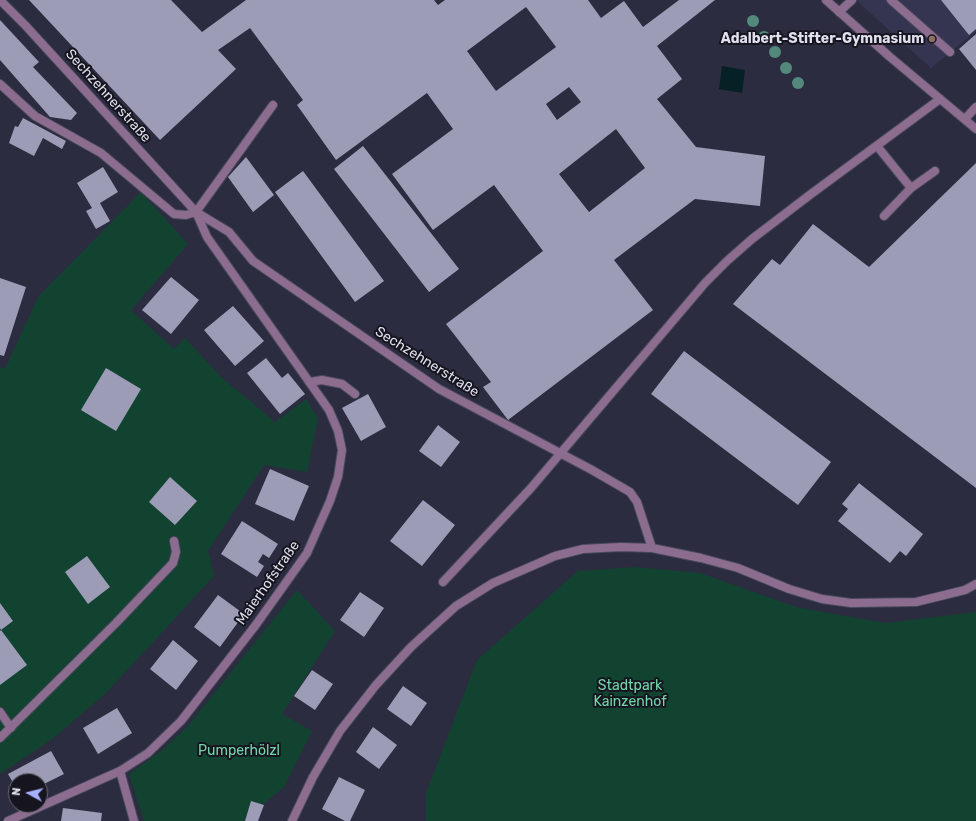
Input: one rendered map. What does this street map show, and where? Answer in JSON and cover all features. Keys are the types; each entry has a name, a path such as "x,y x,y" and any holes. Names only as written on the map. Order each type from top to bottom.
{"street":[{"name":"Sechzehnerstraße","path":"0,0 31,31 196,212 229,232 253,261 439,389 630,492 637,502 652,548"},
{"path":"826,0 976,129"},
{"path":"839,12 852,0"},
{"path":"891,0 950,52"},
{"path":"0,84 34,116 101,154 174,214 186,215 196,212 273,105"},
{"path":"443,582 562,454 705,283 727,261 752,239 940,99"},
{"path":"965,119 976,108"},
{"path":"877,146 911,188"},
{"path":"884,216 911,188 936,171"},
{"name":"Maierhofstraße","path":"8,821 17,819 120,771 148,753 181,721 255,626 307,552 330,501 338,477 342,450 338,431 329,410 207,237 196,212"},
{"path":"310,382 322,380 342,384 355,394"},
{"path":"0,738 173,563 176,552 174,541"},
{"path":"292,821 313,777 340,731 376,684 411,647 456,606 493,583 555,556 583,549 621,547 652,548 701,558 738,568 789,589 822,598 851,603 916,602 965,590 976,584"},
{"path":"0,712 11,728"},
{"path":"120,771 134,821"}],"shaded area":[{"name":"Adalbert-Stifter-Gymnasium","path":"856,0 976,0 976,31 931,68"},
{"path":"722,66 745,70 742,93 719,89"}],"green space":[{"path":"141,192 188,244 131,310 174,349 185,338 221,377 275,422 306,399 318,418 307,472 264,465 208,551 214,576 105,694 51,740 0,774 0,367 5,369 38,297"},
{"name":"Stadtpark Kainzenhof","path":"635,567 700,573 796,607 885,623 976,612 976,821 426,821 426,793 477,660 578,571"},
{"name":"Pumperhölzl","path":"297,590 335,631 282,714 312,731 284,787 243,821 144,821 129,774 160,752 187,727"}],"building":[{"path":"29,0 171,0 202,32 246,0 434,0 438,5 445,0 588,0 601,18 624,1 643,27 679,0 715,0 657,46 682,79 657,99 696,147 765,156 760,206 695,199 614,260 653,310 508,420 483,387 491,382 446,324 543,251 494,185 433,230 392,174 453,129 427,93 336,160 297,105 303,100 250,28 218,50 236,69 160,140","holes":["526,7 556,47 496,91 467,51","569,87 581,102 557,120 546,104","616,129 645,168 589,212 559,174"]},
{"path":"941,0 976,0 976,29 969,35"},
{"path":"0,20 39,62 33,67 77,113 71,120 50,117 0,60"},
{"path":"976,34 976,70 959,49"},
{"path":"23,118 66,141 62,149 43,138 34,156 9,143 15,126 18,127"},
{"path":"363,146 459,269 429,292 334,169"},
{"path":"246,157 274,195 253,212 228,177"},
{"path":"976,163 976,488 733,304 772,259 780,265 813,224 869,267"},
{"path":"103,167 118,192 100,203 110,221 96,229 86,211 92,208 77,183"},
{"path":"303,171 384,281 355,302 275,192"},
{"path":"171,277 199,300 171,334 142,310"},
{"path":"0,278 26,287 4,356 0,355"},
{"path":"233,306 264,341 235,366 204,330"},
{"path":"684,351 831,462 798,505 651,394"},
{"path":"266,358 282,378 288,373 305,394 280,414 247,373"},
{"path":"106,368 141,389 116,431 81,410"},
{"path":"368,394 386,427 361,441 342,408"},
{"path":"438,425 460,442 441,467 419,451"},
{"path":"270,469 309,486 294,521 255,504"},
{"path":"170,477 197,501 175,525 149,502"},
{"path":"859,483 923,534 906,556 900,551 890,563 838,521 848,509 842,504"},
{"path":"423,500 455,525 422,566 390,541"},
{"path":"242,521 278,544 269,558 263,554 258,562 264,566 257,577 221,554"},
{"path":"87,556 110,587 88,604 65,572"},
{"path":"360,592 384,608 364,637 340,620"},
{"path":"218,595 244,614 220,647 194,627"},
{"path":"0,603 13,621 1,630 0,628"},
{"path":"1,630 27,665 0,685 0,631"},
{"path":"173,640 198,661 176,690 150,669"},
{"path":"312,670 333,684 315,710 294,696"},
{"path":"403,686 427,703 411,726 387,709"},
{"path":"117,708 132,733 98,754 83,728"},
{"path":"373,727 397,745 379,769 356,752"},
{"path":"51,751 64,774 48,782 48,773 10,773"},
{"path":"339,777 365,790 350,821 345,821 322,809"},
{"path":"251,801 264,805 258,821 245,821"},
{"path":"63,808 102,813 101,821 61,821"}],"place":[{"name":"Adalbert-Stifter-Gymnasium","path":"932,39"}]}
